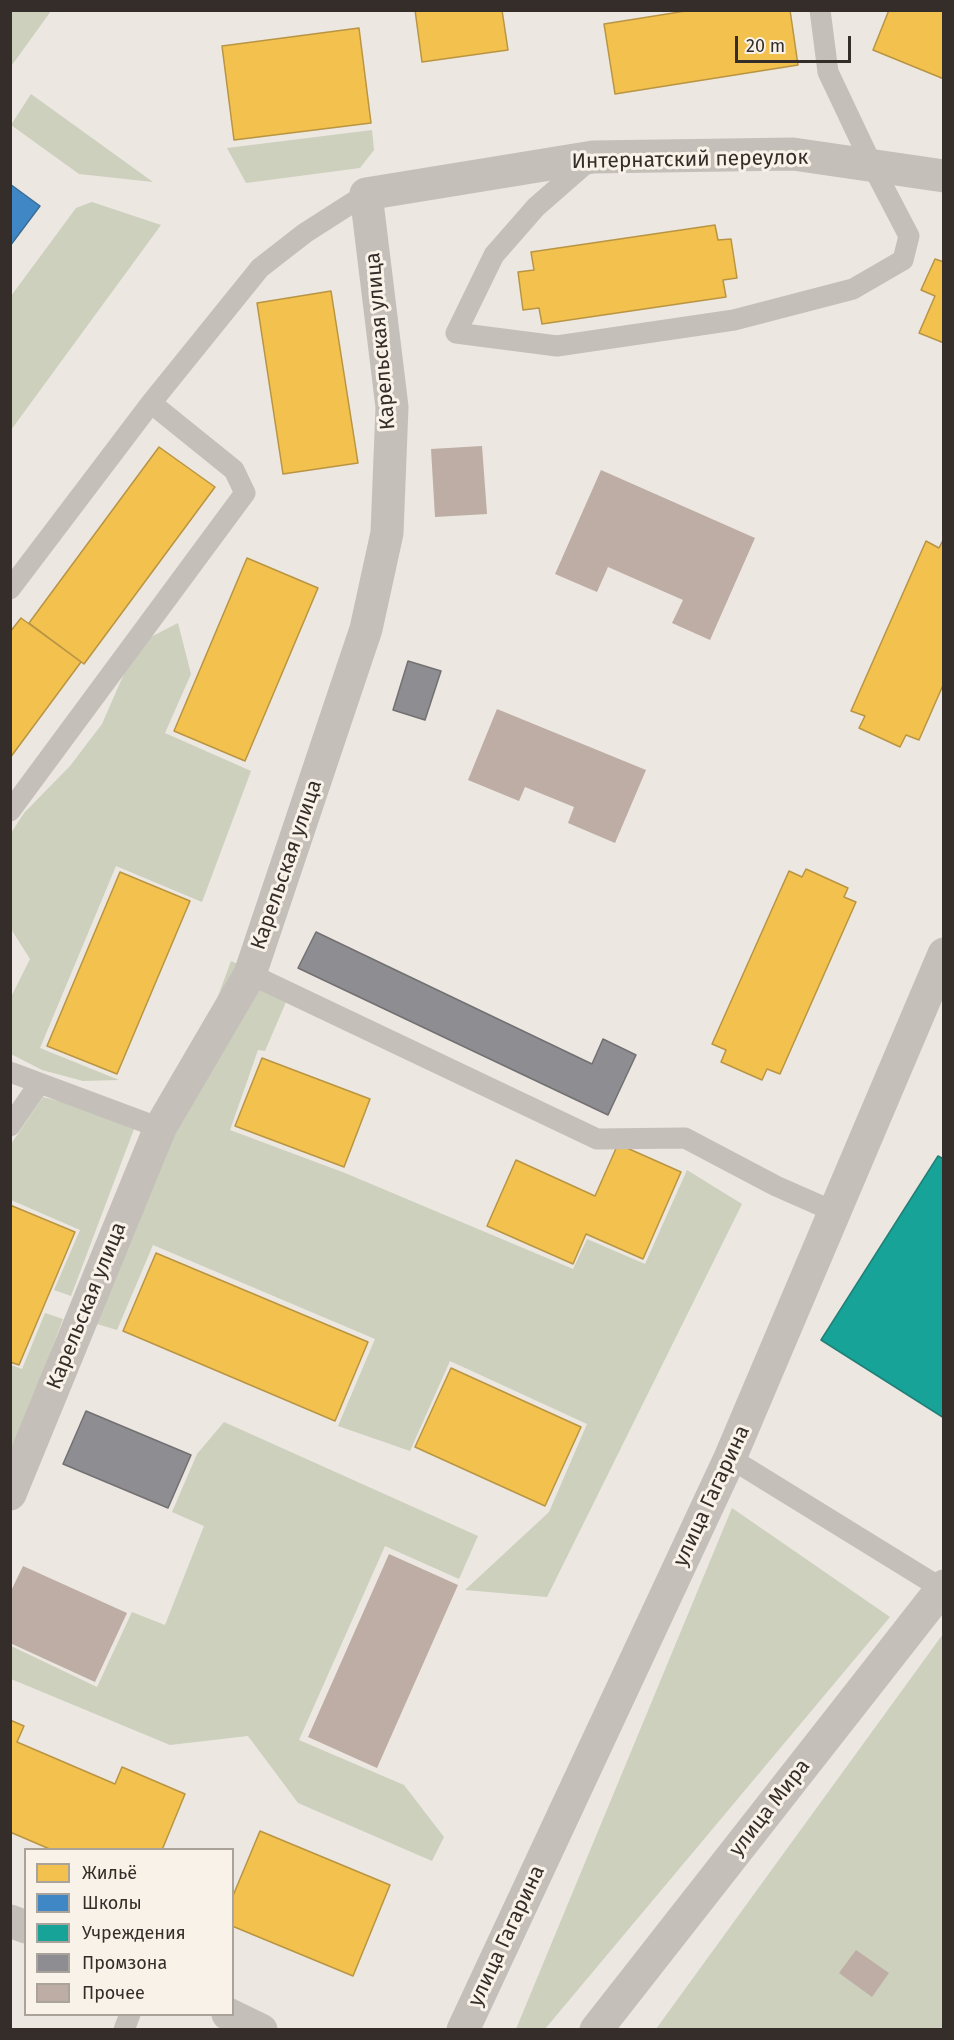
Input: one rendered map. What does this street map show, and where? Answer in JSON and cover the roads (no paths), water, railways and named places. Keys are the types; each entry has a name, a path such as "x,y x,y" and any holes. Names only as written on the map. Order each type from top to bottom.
{"street":[{"name":"Интернатский переулок","path":"366,194 593,157 793,154 944,176"},
{"name":"Карельская улица","path":"10,1494 160,1128 250,974 366,629 387,533 392,407 366,194"},
{"name":"улица Гагарина","path":"463,2030 730,1458 944,954"},
{"name":"улица Мира","path":"596,2030 943,1589"},
{"path":"232,2016 261,2030"}],"lane":[{"path":"593,157 536,207 494,255 456,333 557,346 734,321 853,289 903,260 909,236 828,72 820,10"},
{"path":"10,589 18,566 260,268 304,233 366,194"},
{"path":"10,811 245,493 234,470 151,403"},
{"path":"250,974 597,1139 685,1138 776,1186 835,1212"},
{"path":"10,1072 160,1128"},
{"path":"10,1126 39,1084"},
{"path":"730,1458 943,1589"}]}
